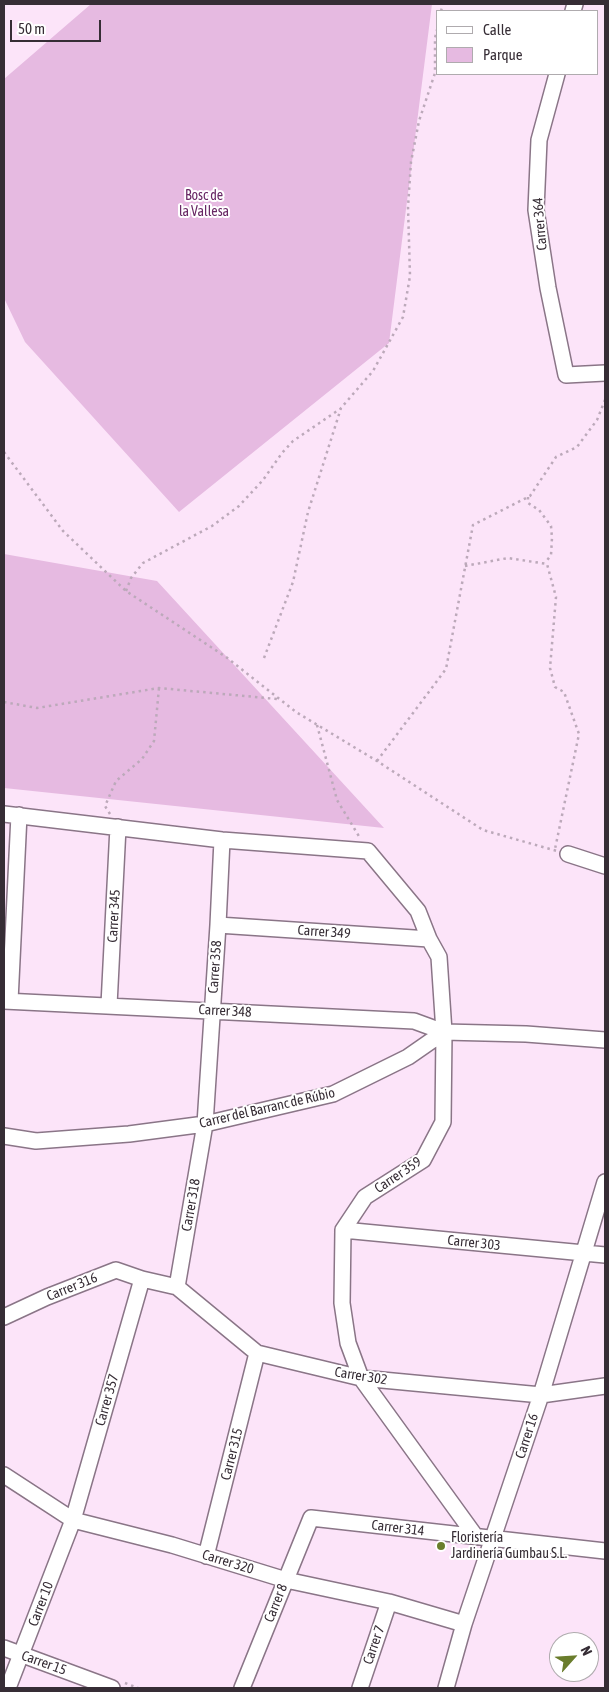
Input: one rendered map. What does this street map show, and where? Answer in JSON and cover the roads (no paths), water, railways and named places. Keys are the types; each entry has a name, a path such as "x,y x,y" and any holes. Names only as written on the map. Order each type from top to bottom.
{"street":[{"name":"Carrer 364","path":"556,75 539,140 536,210 548,288 566,375 605,373"},
{"path":"4,814 222,840"},
{"path":"7,1001 8,941 20,815"},
{"name":"Carrer 345","path":"109,1005 118,827"},
{"name":"Carrer 359","path":"222,840 368,851 418,911 429,939 439,957 444,1032 443,1122 423,1160 365,1197 343,1230"},
{"name":"Carrer 358","path":"205,1124 222,840"},
{"path":"561,853 605,866"},
{"name":"Carrer 349","path":"218,925 429,939"},
{"name":"Carrer 348","path":"7,1001 414,1021 444,1032"},
{"path":"444,1032 526,1034 605,1040"},
{"name":"Carrer del Barranc de Rúbio","path":"4,1136 36,1141 129,1134 205,1124 333,1094 408,1058 444,1032"},
{"name":"Carrer 318","path":"177,1287 205,1124"},
{"name":"Carrer 16","path":"446,1688 464,1624 541,1394 605,1182"},
{"path":"343,1230 342,1303 348,1343 360,1378 476,1538"},
{"name":"Carrer 303","path":"343,1230 605,1255"},
{"name":"Carrer 316","path":"4,1317 47,1296 116,1270 142,1279"},
{"name":"Carrer 302","path":"142,1279 177,1287 257,1353 360,1378 541,1394 605,1386"},
{"name":"Carrer 357","path":"74,1520 142,1279"},
{"name":"Carrer 315","path":"206,1556 257,1353"},
{"name":"Carrer 320","path":"4,1475 74,1520 286,1580 389,1602 464,1624"},
{"name":"Carrer 314","path":"311,1518 493,1540 605,1551"},
{"name":"Carrer 8","path":"242,1688 311,1518"},
{"name":"Carrer 10","path":"8,1688 74,1520"},
{"name":"Carrer 7","path":"360,1688 389,1602"},
{"name":"Carrer 15","path":"4,1648 112,1688"}],"place":[{"name":"Floristería Jardinería Gumbau S.L.","path":"441,1546"}],"park label":[{"name":"Bosc de la Vallesa","path":"204,204"}]}
